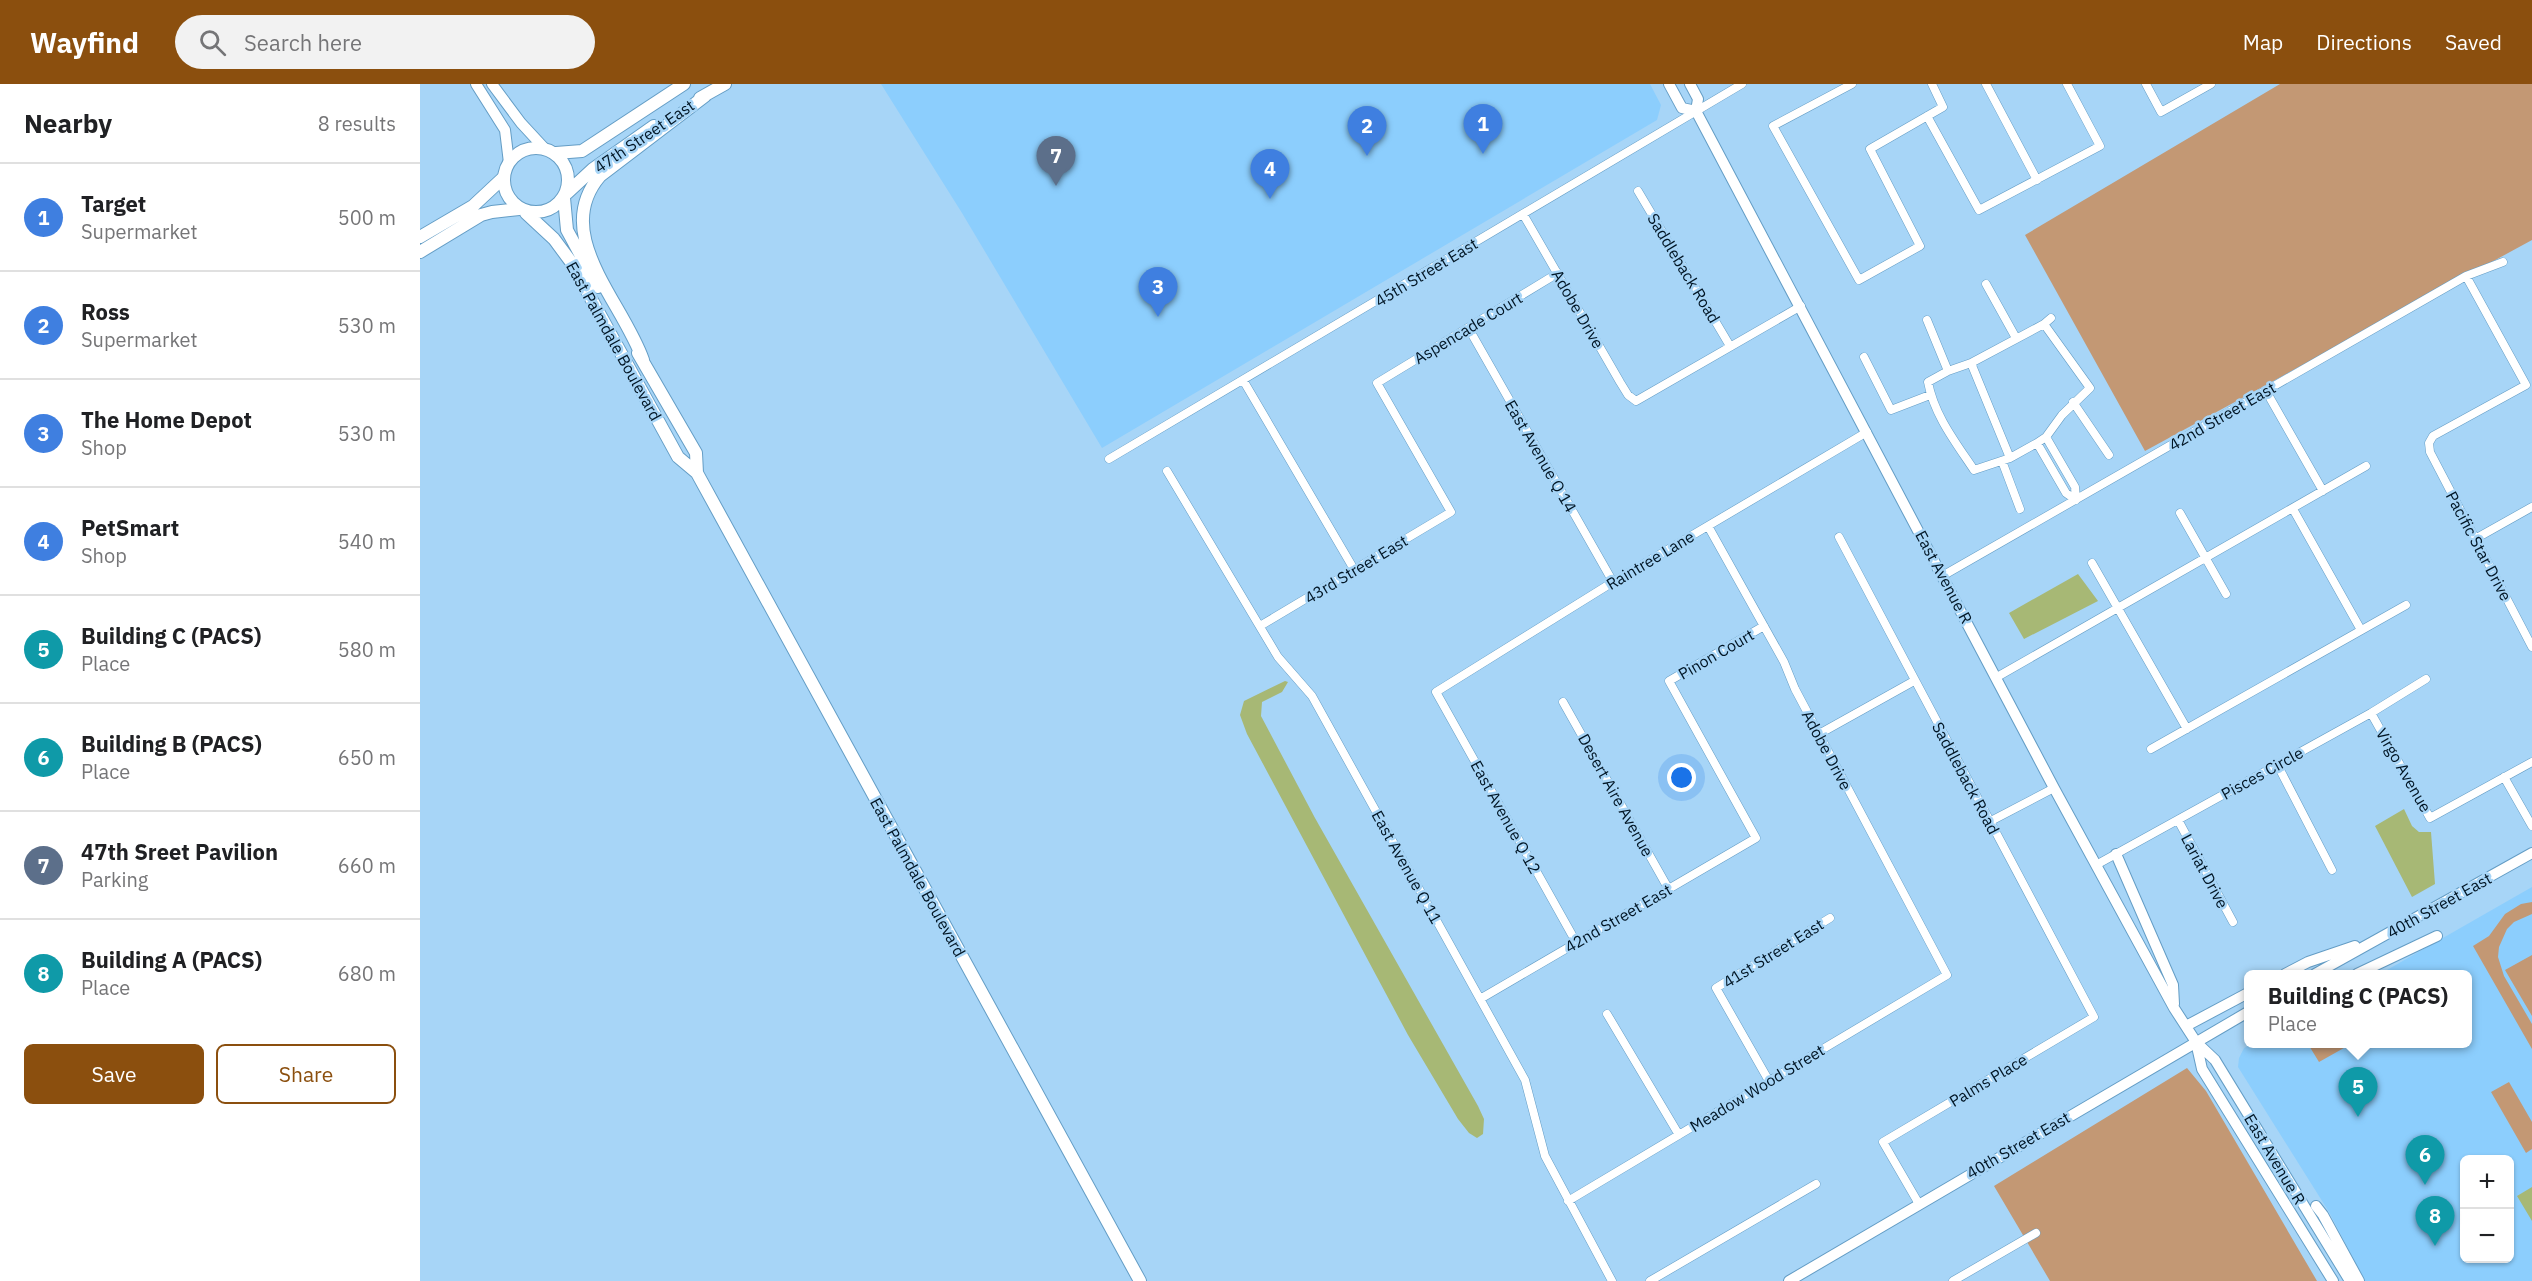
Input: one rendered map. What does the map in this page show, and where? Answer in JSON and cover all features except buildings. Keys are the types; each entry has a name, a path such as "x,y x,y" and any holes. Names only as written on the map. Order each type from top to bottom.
{"main road":[{"path":"476,84 505,130 508,163 503,178 505,193 523,211"},
{"path":"420,252 481,215 546,210 565,195 566,167 521,123 492,84"},
{"name":"47th Street East","path":"551,151 582,151 684,84"},
{"name":"47th Street East","path":"565,195 593,169 641,134 725,84"},
{"name":"East Avenue R","path":"1669,84 1682,108 1696,111"},
{"name":"East Avenue R","path":"1690,84 1698,99 1696,111 1944,575 2054,788 2174,1008 2196,1042 2215,1060 2350,1281"},
{"path":"643,360 587,249 581,226 583,205 589,190 600,176 705,96"},
{"path":"508,163 526,150 551,151"},
{"path":"420,237 473,206 503,178"},
{"name":"East Palmdale Boulevard","path":"565,195 565,222 579,254 696,453 697,473"},
{"name":"East Palmdale Boulevard","path":"523,211 554,239 571,262 678,457 697,473 1140,1281"},
{"name":"40th Street East","path":"2324,970 2532,853"},
{"path":"2116,854 2173,985 2174,1008"},
{"path":"2367,970 2438,936"},
{"path":"2294,970 2308,962 2380,938"},
{"path":"2186,1026 2244,995"},
{"name":"40th Street East","path":"1789,1281 2244,1014"},
{"name":"East Avenue R","path":"2196,1042 2202,1069 2333,1281"},
{"path":"2316,1206 2324,1215 2359,1281"},
{"path":"2293,1216 2308,1227 2342,1281"}],"street":[{"name":"45th Street East","path":"1109,459 1742,84"},
{"path":"1852,84 1773,126 1859,280 1920,246 1870,148 1943,107 1932,84"},
{"path":"1986,84 2037,180"},
{"path":"1927,116 1979,210 2100,146 2067,84"},
{"path":"2146,84 2161,112 2211,84"},
{"name":"Saddleback Road","path":"1638,191 1730,346"},
{"name":"Adobe Drive","path":"1523,214 1620,382 1628,395 1636,402 1730,346"},
{"name":"42nd Street East","path":"1944,575 2466,276 2503,262"},
{"name":"Aspencade Court","path":"1451,512 1377,383 1558,273"},
{"name":"Pacific Star Drive","path":"2466,276 2526,384 2433,436 2429,443 2430,452 2475,539 2529,635 2532,647"},
{"path":"1986,284 2016,338"},
{"path":"1730,346 1801,306"},
{"path":"2044,324 2090,388 2073,402 2046,437 2006,459 1974,470 1950,435 1930,395 1928,382 1948,371 1971,363 2051,318"},
{"path":"1927,320 1948,371"},
{"name":"East Avenue Q 14","path":"1469,329 1613,582"},
{"path":"1864,357 1891,410 1930,395"},
{"path":"1971,363 2006,459 2020,509"},
{"path":"1243,380 1355,571"},
{"path":"2266,391 2323,491"},
{"path":"2073,402 2109,455"},
{"name":"Raintree Lane","path":"1436,692 1613,582 1867,432"},
{"path":"2046,437 2075,488 2076,500"},
{"path":"2037,443 2066,492 2076,500"},
{"path":"1997,677 2366,466"},
{"name":"East Avenue Q 11","path":"1167,471 1278,657 1312,696 1525,1080 1545,1156 1612,1281"},
{"path":"2475,539 2532,507"},
{"path":"2293,509 2361,630"},
{"name":"43rd Street East","path":"1260,626 1451,512"},
{"path":"2180,513 2226,594"},
{"name":"Adobe Drive","path":"1708,526 1784,662 1795,688 1947,975"},
{"name":"Saddleback Road","path":"1839,537 2094,1017"},
{"path":"2092,563 2187,729"},
{"path":"2151,749 2406,605"},
{"name":"Pinon Court","path":"1756,838 1669,681 1764,626"},
{"name":"Pisces Circle","path":"2096,865 2427,680"},
{"path":"1819,734 1914,681"},
{"name":"East Avenue Q 12","path":"1436,692 1576,942"},
{"name":"Desert Aire Avenue","path":"1563,702 1668,888"},
{"name":"Virgo Avenue","path":"2371,713 2430,818 2504,777"},
{"path":"2532,762 2504,777 2532,826"},
{"path":"2277,764 2332,870"},
{"path":"1989,822 2054,788"},
{"name":"Lariat Drive","path":"2178,820 2233,922"},
{"name":"42nd Street East","path":"1480,999 1756,838"},
{"name":"41st Street East","path":"1769,1082 1716,988 1830,918"},
{"name":"Meadow Wood Street","path":"1568,1201 1947,975"},
{"path":"1607,1014 1679,1135"},
{"name":"Palms Place","path":"1919,1204 1883,1142 2094,1017"},
{"path":"1650,1281 1816,1184"},
{"path":"1953,1281 2036,1233"}],"shaded area":[{"path":"881,84 1650,84 1661,105 1657,120 1102,448 962,213"},
{"path":"2280,84 2532,84 2532,240 2145,451 2025,235"},
{"path":"2078,574 2098,601 2024,639 2009,613"},
{"path":"1285,681 1288,682 1282,692 1262,702 1261,716 1315,818 1478,1106 1484,1119 1483,1134 1477,1138 1469,1133 1458,1119 1408,1035 1247,734 1240,715 1244,701"},
{"path":"2404,809 2412,826 2419,832 2431,832 2435,884 2412,897 2375,826"},
{"path":"2532,887 2532,1281 2365,1281 2329,1212 2238,1067 2244,1048 2472,1048 2472,970 2387,970"},
{"path":"2532,902 2532,914 2514,922 2507,929 2499,947 2498,957 2504,976 2532,1024 2532,1049 2473,946 2489,936 2505,914 2521,904"},
{"path":"2532,955 2532,1016 2505,970"},
{"path":"2310,1048 2344,1048 2319,1062"},
{"path":"2187,1068 2206,1091 2317,1281 2050,1281 1994,1186"},
{"path":"2509,1082 2532,1122 2532,1149 2526,1153 2491,1092"},
{"path":"2532,1187 2532,1221 2517,1196"}],"place":[{"name":"Target","path":"1483,154"},
{"name":"Ross","path":"1367,156"},
{"name":"47th Sreet Pavilion","path":"1056,186"},
{"name":"PetSmart","path":"1270,199"},
{"name":"The Home Depot","path":"1158,317"},
{"name":"Building C (PACS)","path":"2358,1117"},
{"name":"Building B (PACS)","path":"2425,1185"},
{"name":"Building A (PACS)","path":"2435,1246"}]}
